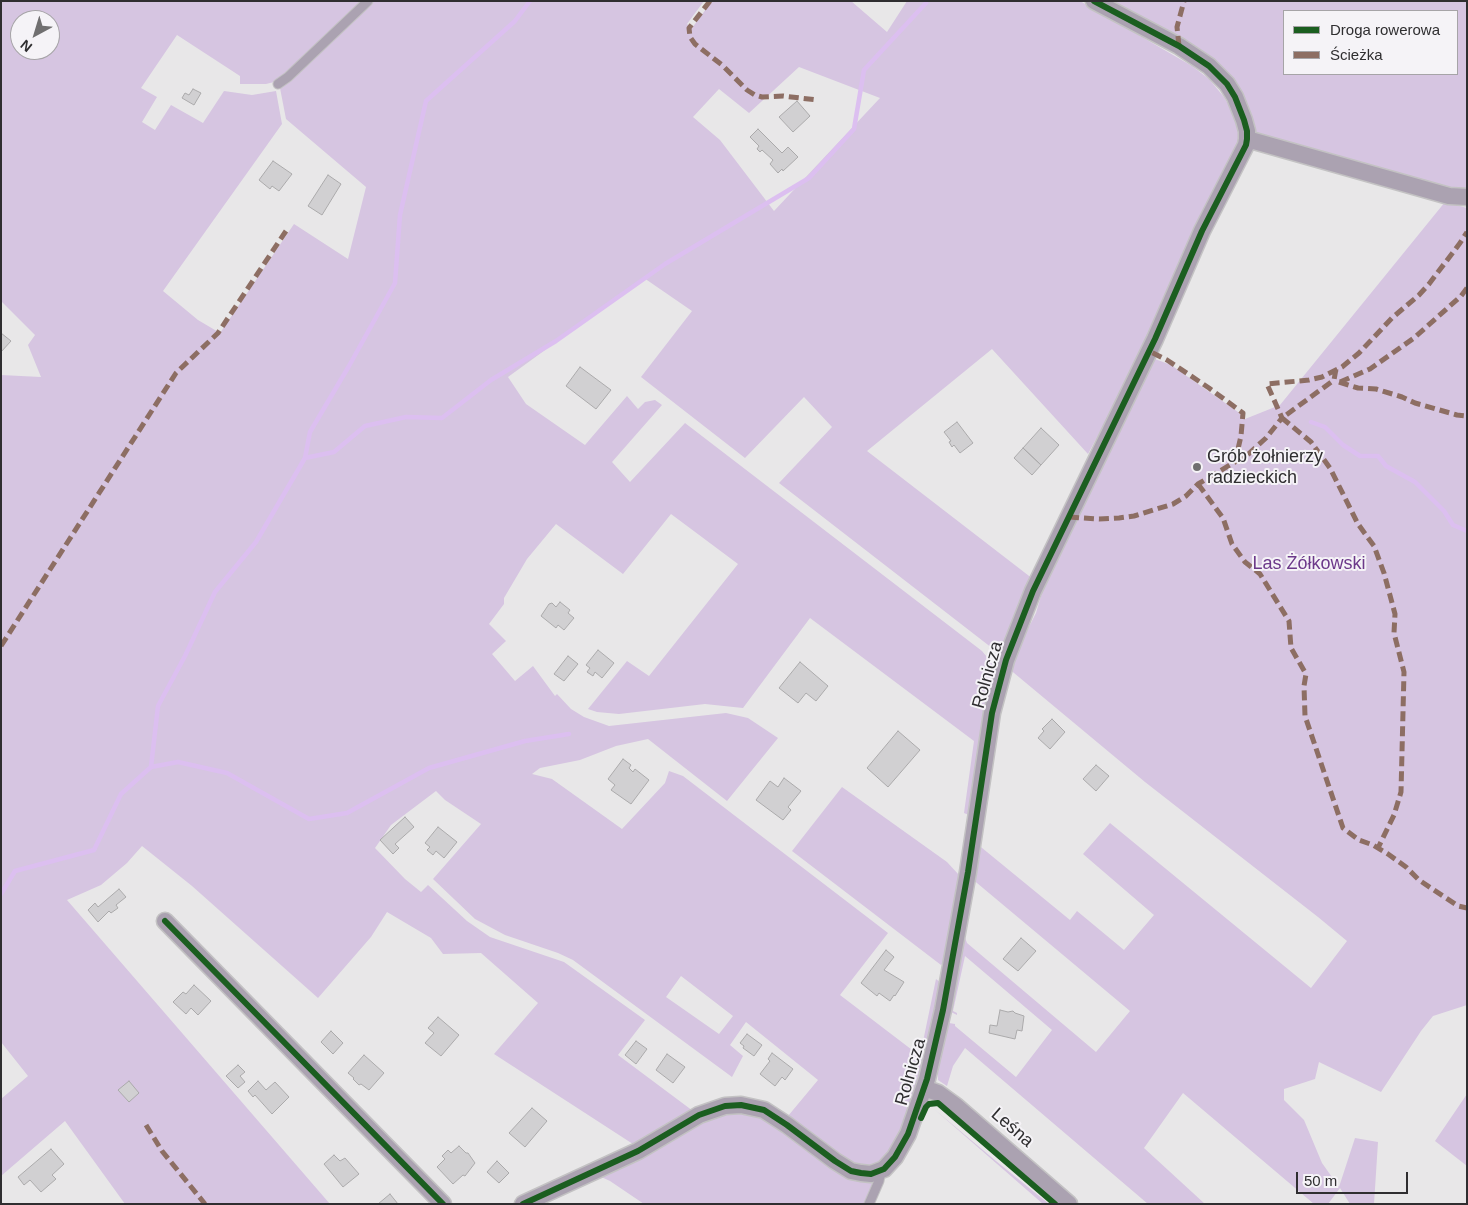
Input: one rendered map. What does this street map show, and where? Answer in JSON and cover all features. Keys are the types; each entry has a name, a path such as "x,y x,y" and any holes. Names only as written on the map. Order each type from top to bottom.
{"street":[{"path":"1094,1 1179,46 1209,66 1226,84 1234,97 1248,131 1247,139 1449,196 1467,197"},
{"name":"Rolnicza","path":"878,1172 884,1169 895,1157 908,1134 924,1088 942,1010 966,881 992,713 1006,660 1038,582 1155,339 1202,231 1246,145 1247,139"},
{"path":"165,921 443,1204"},
{"name":"Leśna","path":"924,1088 938,1093 956,1106 1069,1204"},
{"path":"523,1204 638,1151 699,1115 718,1108 735,1105 764,1110 851,1170 871,1174 878,1172"}],"lane":[{"path":"278,84 288,77 368,1"},
{"path":"869,1204 879,1182 880,1176 878,1172"}],"green space":[{"path":"1,1 364,1 278,81 266,84 240,84 240,76 177,35 141,88 157,97 142,122 155,130 171,105 203,123 224,91 252,95 276,91 282,124 163,291 198,320 220,333 294,224 348,259 366,187 286,119 280,88 342,32 372,1 704,1 687,24 692,28 712,1 851,1 887,32 907,1 1080,1 1192,66 1209,79 1224,97 1234,114 1241,137 1140,357 1088,454 992,349 867,451 1033,579 1001,648 992,648 779,483 832,427 804,397 745,458 641,377 692,311 644,278 508,377 526,404 585,445 627,396 638,409 645,402 655,400 662,405 612,462 630,482 685,423 982,651 992,663 994,673 987,698 979,745 971,816 964,813 974,741 810,618 743,708 705,704 619,714 597,712 588,709 627,661 649,676 738,564 671,514 623,574 556,524 527,559 504,598 504,604 489,624 506,641 492,654 515,681 533,666 555,696 557,694 571,709 584,717 609,726 726,713 748,718 778,738 727,801 648,739 616,746 580,760 540,768 532,774 552,779 622,829 665,783 669,771 683,776 888,933 840,995 920,1056 936,979 941,983 927,1061 899,1142 884,1159 872,1165 850,1164 788,1116 818,1080 746,1022 730,1045 743,1056 732,1077 573,960 505,935 475,919 433,879 481,824 445,800 436,791 391,825 375,848 405,879 421,892 428,885 467,921 490,937 564,962 645,1020 618,1055 693,1111 636,1146 494,1054 538,1003 481,953 443,954 431,938 387,912 371,937 318,998 192,886 142,846 127,863 101,885 67,900 330,1204 125,1204 65,1121 1,1176 1,1099 28,1076 1,1042 1,375 41,377 28,345 35,335 1,301","holes":["799,67 880,98 774,211 720,140 693,117 719,89 749,113","681,976 733,1016 719,1034 666,997"]},
{"path":"1101,1 1467,1 1467,192 1459,193 1262,137 1253,129 1229,82"},
{"name":"Las Żółkowski","path":"1445,202 1467,208 1467,1005 1433,1016 1381,1092 1319,1062 1315,1079 1284,1089 1284,1100 1304,1120 1322,1163 1339,1187 1355,1138 1378,1142 1374,1204 1350,1204 1340,1188 1328,1204 1314,1204 1183,1093 1144,1148 1205,1204 1148,1204 965,1048 953,1066 947,1086 938,1080 937,1064 949,1023 955,1024 955,1026 1016,1077 1052,1030 965,956 953,1011 957,1015 947,1010 963,932 967,943 1096,1052 1130,1011 971,878 976,843 1070,920 1077,911 1124,950 1154,915 1083,854 1110,823 1311,988 1347,941 1145,782 1008,668 1036,613 1043,589 1155,359 1171,365 1238,412 1245,419 1280,405"},
{"path":"842,787 947,862 959,875 943,963 941,965 792,851"},
{"path":"1467,1094 1467,1166 1435,1141"},
{"path":"934,1109 996,1161 1049,1204 1043,1204"},
{"path":"718,1113 759,1116 872,1180 873,1184 865,1204 644,1204 610,1181 597,1175"}],"building":[{"path":"193,89 201,93 194,105 182,98 185,93 189,95"},
{"path":"797,101 810,116 793,132 779,117"},
{"path":"758,129 782,153 788,147 798,157 783,171 782,169 778,173 770,164 773,160 762,150 760,152 757,149 759,146 750,137"},
{"path":"273,161 292,174 279,191 272,186 270,189 259,180"},
{"path":"328,175 341,184 322,215 308,206"},
{"path":"1,333 11,341 1,352"},
{"path":"580,367 611,390 596,409 566,386"},
{"path":"957,422 973,443 960,453 954,445 952,447 949,442 951,441 944,432"},
{"path":"1041,428 1059,445 1041,465 1023,448"},
{"path":"1023,448 1041,465 1032,475 1014,458"},
{"path":"560,602 570,610 568,613 574,618 564,630 558,625 556,628 541,616 549,604 552,603 556,607"},
{"path":"598,650 614,663 602,678 595,672 593,676 587,672 590,668 586,665"},
{"path":"568,656 578,664 564,681 554,674"},
{"path":"800,662 828,686 816,701 806,693 798,703 779,688"},
{"path":"1052,719 1065,732 1050,749 1038,738 1044,731 1042,729"},
{"path":"898,731 920,750 888,787 867,768"},
{"path":"623,759 631,765 629,768 633,772 635,769 649,780 631,804 611,790 615,785 608,779"},
{"path":"1096,765 1109,776 1096,791 1083,779"},
{"path":"784,778 801,791 788,807 791,810 783,820 756,800 770,781 778,787"},
{"path":"405,817 414,827 395,844 399,848 393,854 380,840"},
{"path":"438,827 457,842 444,858 436,851 433,855 427,850 430,847 425,843"},
{"path":"119,889 126,897 116,905 118,908 111,913 109,911 98,922 88,910 95,903 98,907"},
{"path":"1021,938 1036,951 1018,971 1003,959"},
{"path":"886,950 894,957 884,970 904,982 890,1001 879,993 877,996 861,983"},
{"path":"194,985 211,1001 198,1015 191,1008 186,1014 173,1002 183,992 186,994"},
{"path":"1000,1010 1013,1011 1024,1016 1022,1031 1017,1030 1015,1039 989,1033 990,1025 997,1026"},
{"path":"438,1017 459,1035 441,1056 425,1043 434,1033 428,1028"},
{"path":"331,1031 343,1043 333,1054 321,1042"},
{"path":"747,1034 762,1045 754,1056 743,1048 744,1046 740,1043"},
{"path":"636,1041 647,1049 636,1064 625,1055"},
{"path":"772,1053 793,1069 785,1080 782,1077 775,1086 760,1074 770,1061 768,1059"},
{"path":"667,1054 685,1067 673,1083 656,1070"},
{"path":"364,1055 384,1073 369,1090 361,1084 359,1085 348,1073"},
{"path":"238,1065 245,1072 240,1076 245,1082 238,1088 226,1076"},
{"path":"129,1081 139,1093 129,1102 118,1090"},
{"path":"258,1081 266,1090 275,1082 289,1097 272,1114 255,1095 253,1097 248,1091"},
{"path":"532,1108 547,1121 525,1147 509,1133"},
{"path":"459,1146 468,1153 475,1163 465,1176 463,1175 453,1184 437,1167 445,1159 442,1156 448,1150 451,1153"},
{"path":"51,1149 64,1164 52,1175 56,1179 41,1192 30,1180 24,1185 18,1177"},
{"path":"334,1155 340,1161 345,1158 359,1174 343,1187 324,1164"},
{"path":"497,1161 509,1173 499,1183 487,1172"},
{"path":"390,1194 398,1204 378,1204"}],"waterway":[{"path":"1,894 15,871 94,850 121,794 151,767 158,706 185,656 215,592 256,542 305,458 310,432 395,283 400,215 426,101 515,21 530,1"},
{"path":"305,458 334,452 365,426 406,417 442,418 491,380 556,341 665,264 809,178 854,129 864,70 926,3"},
{"path":"1311,422 1325,427 1343,445 1360,456 1378,456 1386,466 1415,482 1444,511 1453,525 1467,531"},
{"path":"151,767 178,762 227,773 309,819 347,813 429,768 525,741 569,734"}],"marked path":[{"path":"710,1 689,28 690,37 695,44 755,95 817,100"},
{"path":"1179,46 1177,27 1184,1"},
{"path":"1,646 176,373 218,333 286,231"},
{"path":"1235,462 1244,458 1266,438 1282,418 1267,384 1309,380 1322,377 1342,367 1359,353 1392,318 1419,295 1467,232"},
{"path":"1340,382 1370,369 1414,338 1461,296 1467,288"},
{"path":"1069,517 1119,518 1134,516 1173,504 1186,496 1198,484 1235,462 1241,436 1243,413 1167,360 1149,351"},
{"path":"1336,369 1334,380 1282,418 1311,442 1330,468 1358,524 1374,546 1384,573 1395,614 1394,633 1404,672 1401,792 1394,815 1378,848"},
{"path":"1339,382 1358,388 1376,389 1415,403 1467,416"},
{"path":"1198,484 1223,518 1232,544 1245,562 1260,574 1289,621 1291,648 1306,674 1304,686 1305,716 1343,828 1359,840 1373,845 1388,854 1406,867 1419,880 1458,906 1467,908"},
{"path":"146,1125 162,1151 205,1204"}],"cycle path":[{"path":"523,1204 638,1151 699,1115 725,1106 741,1105 764,1110 835,1161 851,1171 861,1173 871,1174 884,1169 895,1157 908,1134 927,1079 943,1010 968,872 992,713 1006,660 1033,591 1155,339 1202,231 1246,145 1247,139 1244,120 1235,97 1227,84 1209,66 1179,46 1094,1"},
{"path":"165,921 443,1204"},
{"path":"921,1118 929,1104 938,1103 1055,1204"}],"place":[{"name":"Grób żołnierzy radzieckich","path":"1197,467"}]}
